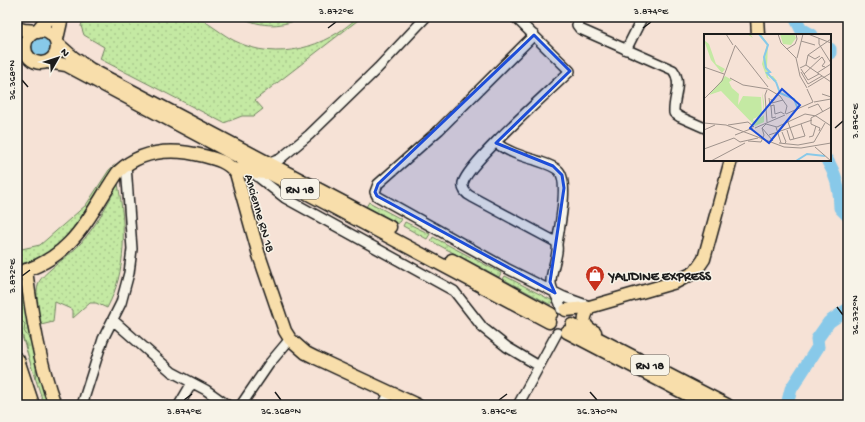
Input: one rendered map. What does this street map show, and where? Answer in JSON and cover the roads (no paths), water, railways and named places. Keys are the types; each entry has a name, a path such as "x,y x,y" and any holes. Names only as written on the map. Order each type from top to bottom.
{"highway":[{"path":"37,31 49,17"},
{"path":"57,41 60,17"},
{"path":"17,360 32,405"}],"main road":[{"path":"757,17 758,34"},
{"path":"17,28 48,32 57,41 56,54 48,62 41,63 33,61 17,41"},
{"path":"26,52 26,41 30,35 37,31"},
{"name":"RN 18","path":"57,41 74,58 90,69 269,168 286,171 562,321 707,405"},
{"name":"RN 18","path":"48,62 66,65 269,168 562,321 727,405"},
{"name":"Ancienne RN 18","path":"22,272 54,257 74,239 108,188 126,165 139,157 153,153 176,150 224,162 236,173 274,304 285,331 290,339 306,353 418,405"},
{"path":"562,321 588,307 676,282 695,272 704,260 731,161"},
{"path":"233,169 252,172 269,168"},
{"path":"22,272 39,354 54,405"},
{"path":"588,307 584,318 586,327 610,341 622,351"}],"street":[{"path":"269,168 309,135 378,68 426,17"},
{"path":"515,17 570,72 496,143 467,175 463,185 465,192 501,214 549,238 557,244"},
{"path":"582,17 578,21 577,26 580,29 673,70 678,76 674,113 704,128"},
{"path":"626,50 641,20 640,17"},
{"path":"534,35 439,130 382,180 374,190 377,196 555,293 588,307"},
{"path":"496,143 515,154 553,166 559,170 562,175 564,188 557,244 550,282 551,288 559,299 562,321 518,405"},
{"path":"284,155 282,163 286,171"},
{"path":"82,405 103,339 114,321 126,289 132,249 126,165"},
{"path":"252,172 285,198 454,291 483,328 506,347 539,366"},
{"path":"114,321 172,372 227,405"},
{"path":"241,405 269,364 290,339"},
{"path":"179,405 192,383"},
{"path":"383,405 390,392"}],"water":[{"path":"41,38 47,41 50,47 47,53 41,56 35,53 32,47 35,41"}],"waterway":[{"path":"795,17 801,29 810,34"},
{"path":"828,161 837,182 840,208 848,216"},
{"path":"787,405 791,389 818,347 817,339 829,322 848,309"}],"place":[{"name":"YALIDINE EXPRESS","path":"595,292"}]}
